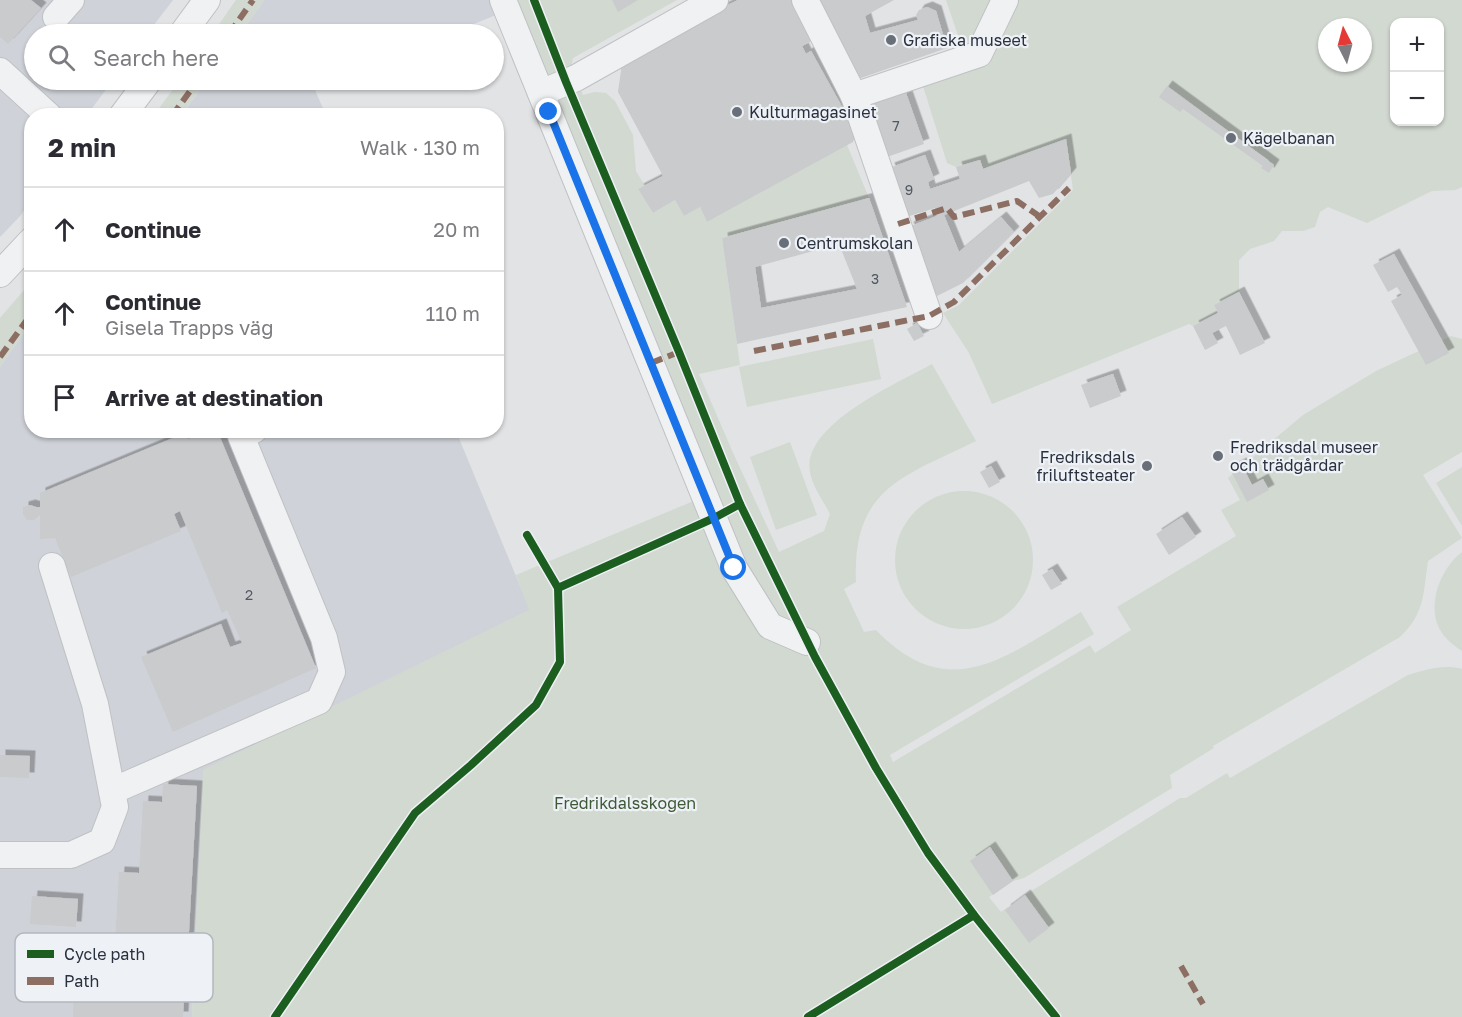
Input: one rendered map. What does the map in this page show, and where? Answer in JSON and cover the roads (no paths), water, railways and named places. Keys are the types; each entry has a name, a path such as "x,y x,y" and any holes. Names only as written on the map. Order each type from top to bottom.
{"street":[{"path":"502,0 734,568 770,626 807,642"},
{"path":"541,93 576,78 716,0"},
{"path":"805,0 854,96 929,316"},
{"path":"854,96 979,54 1005,0"},
{"path":"187,24 197,4"},
{"path":"0,71 40,108"},
{"path":"128,108 142,90"},
{"path":"0,274 24,248"},
{"path":"112,791 320,701 332,672 324,638 241,438"},
{"path":"0,855 71,855 102,841 116,807 95,705 52,566"}],"place":[{"name":"Grafiska museet","path":"891,40"},
{"name":"Kulturmagasinet","path":"737,112"},
{"name":"Kägelbanan","path":"1231,138"},
{"name":"Centrumskolan","path":"784,243"},
{"name":"Fredriksdal museer och trädgårdar","path":"1218,456"},
{"name":"Fredriksdals friluftsteater","path":"1147,466"}],"park label":[{"name":"Fredrikdalsskogen","path":"625,803"}]}
